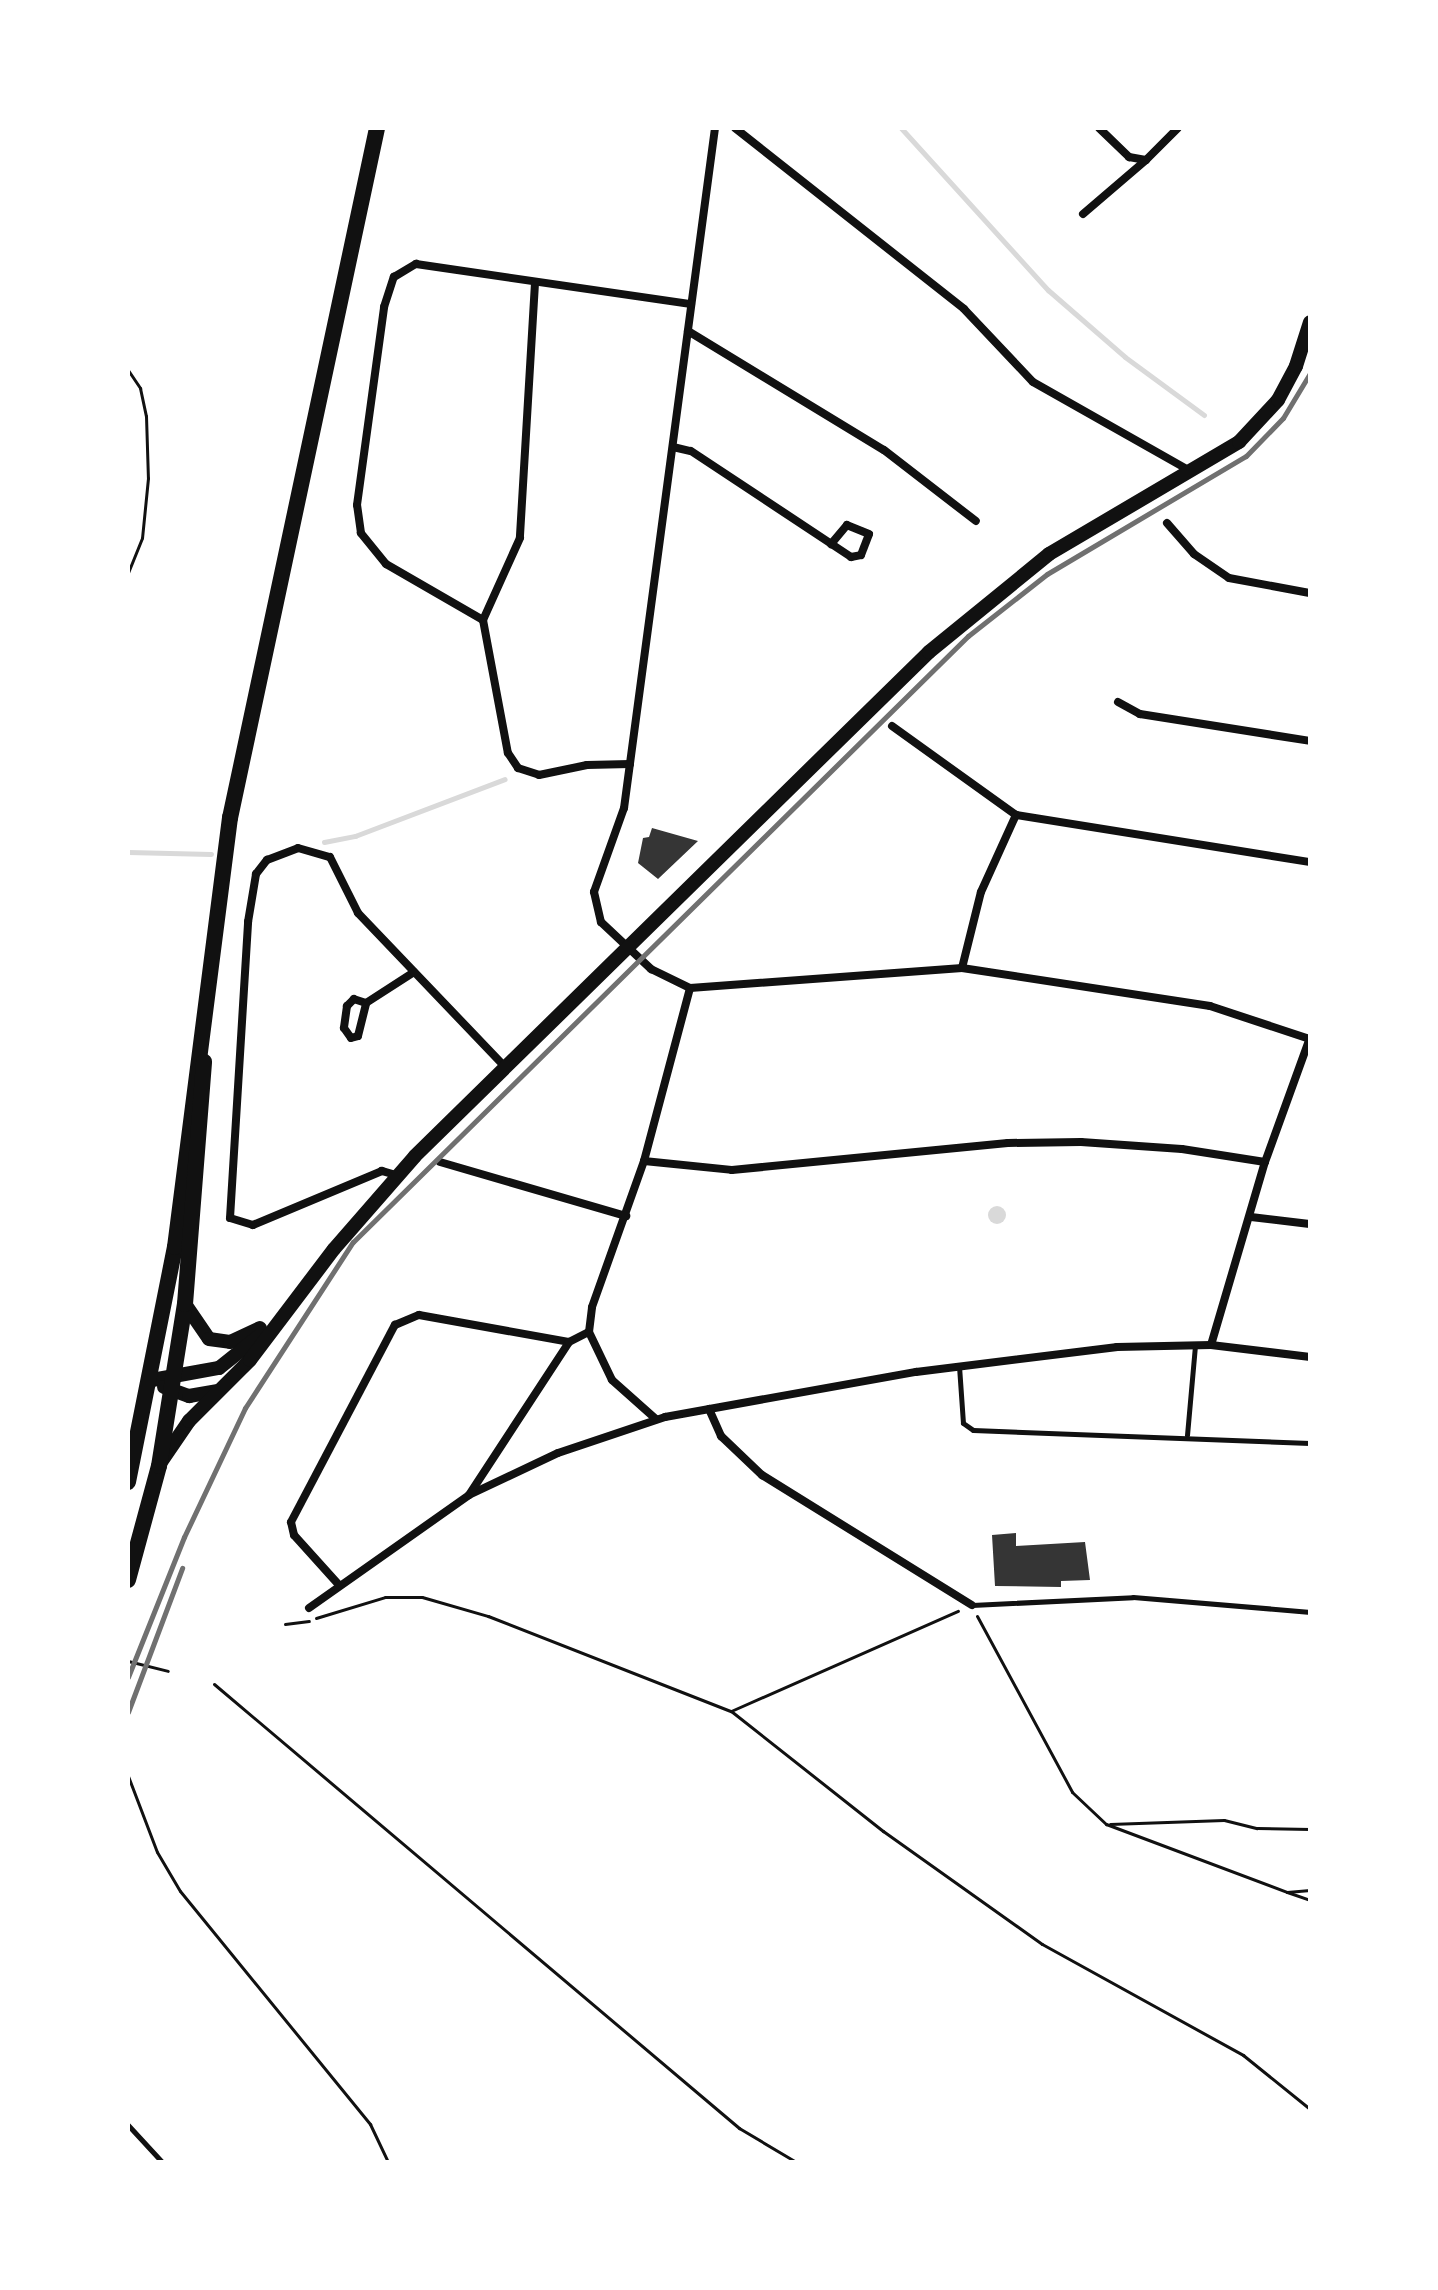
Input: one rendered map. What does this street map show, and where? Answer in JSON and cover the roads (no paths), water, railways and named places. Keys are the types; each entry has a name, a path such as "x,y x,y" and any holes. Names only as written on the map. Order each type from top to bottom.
{"main road":[{"path":"128,1482 152,1380 175,1247 204,1004 250,712 377,128"},
{"path":"159,1466 178,1434 250,1360 281,1316 396,1175 845,733 1012,580 1219,457 1257,425 1278,400 1306,354 1310,322"},
{"path":"128,1580 159,1466 185,1304 204,1100 204,1004"},
{"path":"185,1304 200,1331 209,1339 230,1342 281,1316"},
{"path":"171,1384 219,1368 281,1316"},
{"path":"152,1380 171,1384 189,1396 218,1391"}],"street":[{"path":"715,128 624,808 594,892 601,922 651,969 690,988 962,968 1210,1006 1310,1039 1265,1162 1211,1345"},
{"path":"735,128 964,309 1033,382 1192,472"},
{"path":"1099,128 1129,157 1146,160"},
{"path":"1083,214 1178,128"},
{"path":"483,620 386,564 361,533 357,505 384,307 394,277 416,264 691,304"},
{"path":"535,283 520,538 483,620 508,753 518,768 539,775 587,765 630,764"},
{"path":"688,331 884,450 976,521"},
{"path":"673,447 691,451 831,544 851,557 861,555 869,534 847,525 831,544"},
{"path":"1167,523 1194,554 1222,574 1310,593"},
{"path":"1118,702 1140,714 1310,741"},
{"path":"892,726 1016,815 1310,862"},
{"path":"962,968 981,892 1016,815"},
{"path":"396,1175 382,1171 253,1225 230,1218 251,898 256,874 267,860 298,848 330,857 358,913 506,1068"},
{"path":"366,1003 414,972"},
{"path":"656,1419 612,1380 589,1332 592,1307 644,1161 690,988"},
{"path":"644,1161 732,1170 1008,1143 1081,1142 1182,1149 1265,1162"},
{"path":"440,1162 626,1216"},
{"path":"1251,1217 1310,1224"},
{"path":"339,1585 294,1535 291,1522 395,1325 419,1315 569,1342"},
{"path":"469,1495 569,1342 589,1332"},
{"path":"309,1608 469,1495 558,1453 656,1419 959,1365 1088,1350 1211,1345 1310,1357"},
{"path":"709,1409 721,1436 762,1475 972,1605"}],"lane":[{"path":"1187,1435 1195,1345"},
{"path":"959,1365 963,1423 973,1430 1187,1435 1310,1443"},
{"path":"972,1605 1133,1597 1310,1612"},
{"path":"128,2125 162,2162"}],"waterway":[{"path":"901,128 1048,290 1125,357 1204,415"},
{"path":"324,842 355,836 505,779"},
{"path":"128,852 211,854"}],"railway":[{"path":"128,1677 184,1537 245,1408 353,1242 968,636 1047,574 1246,456 1283,418 1310,373"},
{"path":"128,1712 182,1568"}]}
